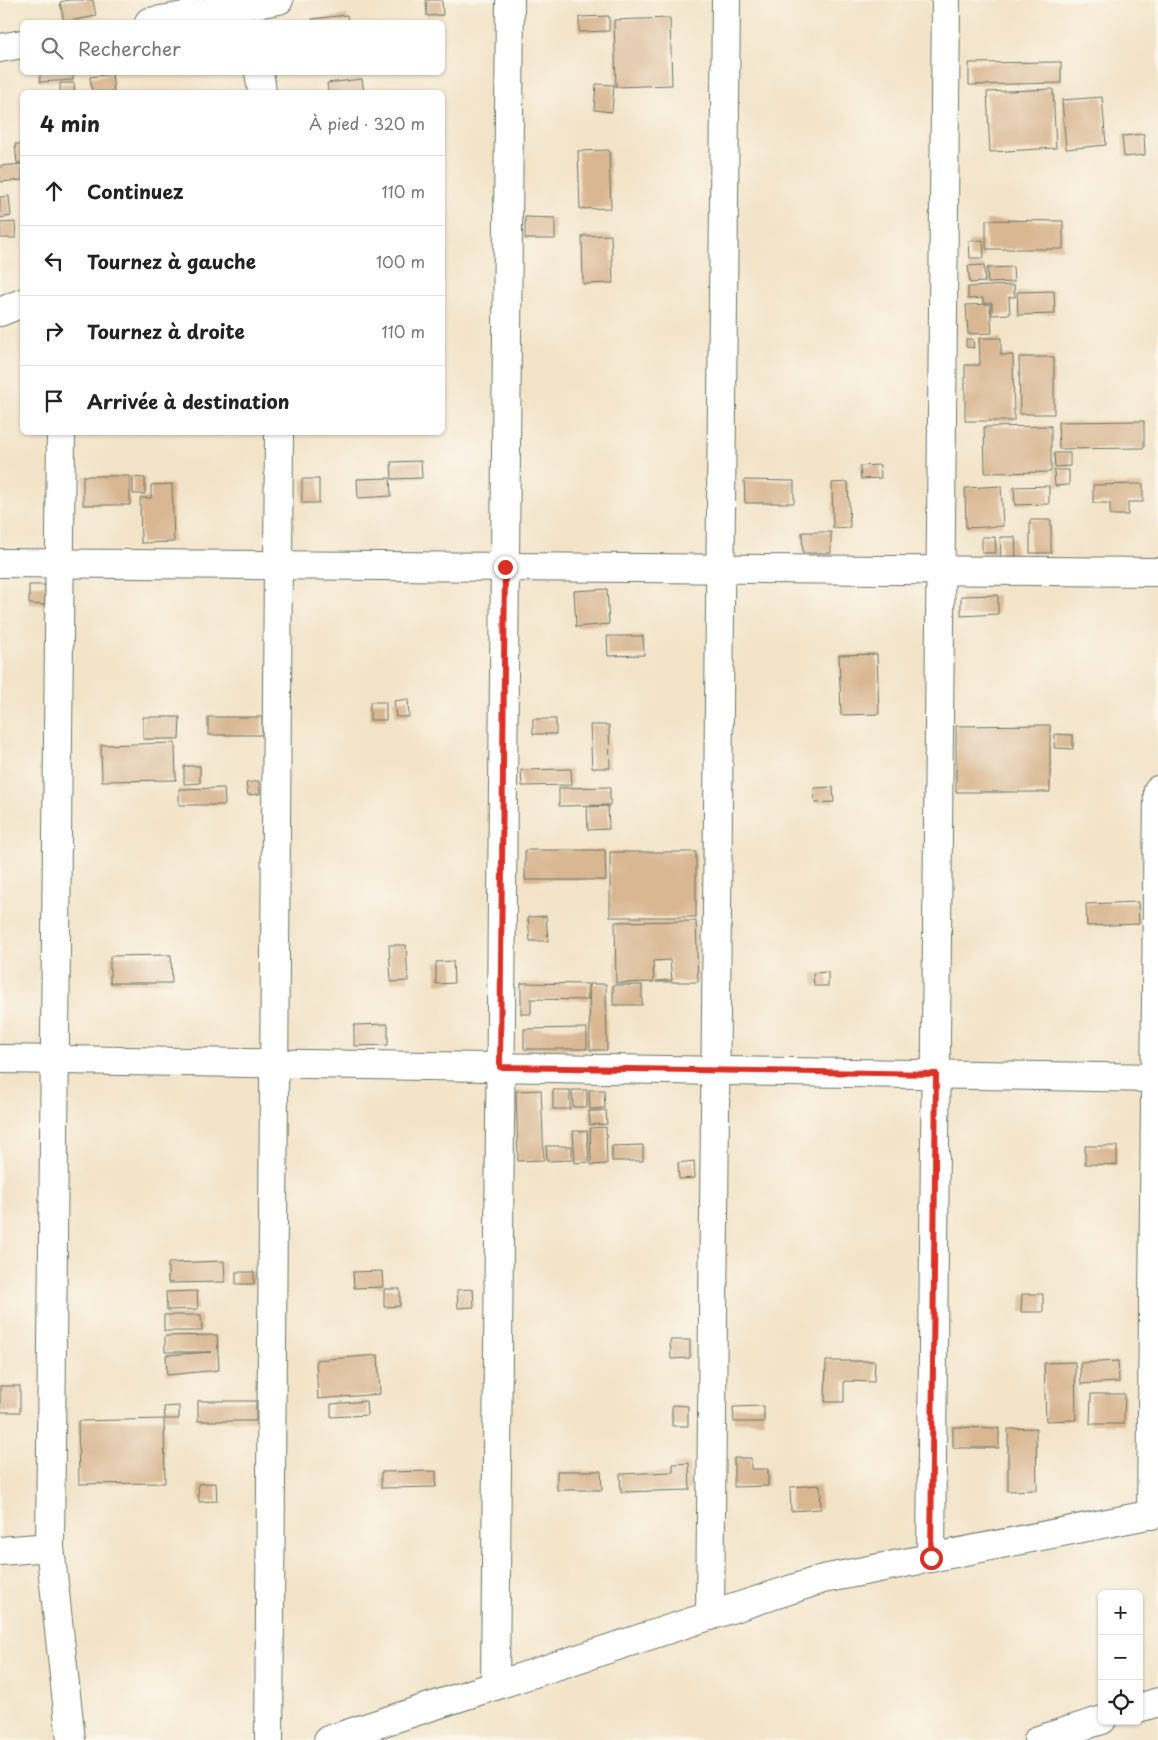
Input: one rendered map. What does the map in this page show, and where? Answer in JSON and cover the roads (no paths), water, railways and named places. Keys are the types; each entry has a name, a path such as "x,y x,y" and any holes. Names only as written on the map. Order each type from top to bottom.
{"street":[{"path":"164,20 247,9 279,0"},
{"path":"495,1686 510,0"},
{"path":"710,1616 726,0"},
{"path":"931,1558 946,0"},
{"path":"0,48 20,44"},
{"path":"259,75 262,90"},
{"path":"0,312 20,304"},
{"path":"61,435 50,1547 71,1740"},
{"path":"269,1740 280,435"},
{"path":"0,563 1158,572"},
{"path":"328,1740 823,1580 1155,1514 1158,790"},
{"path":"0,1058 1157,1078"},
{"path":"0,1551 50,1547"},
{"path":"1143,1707 1158,1702"},
{"path":"1038,1740 1098,1721"}]}
